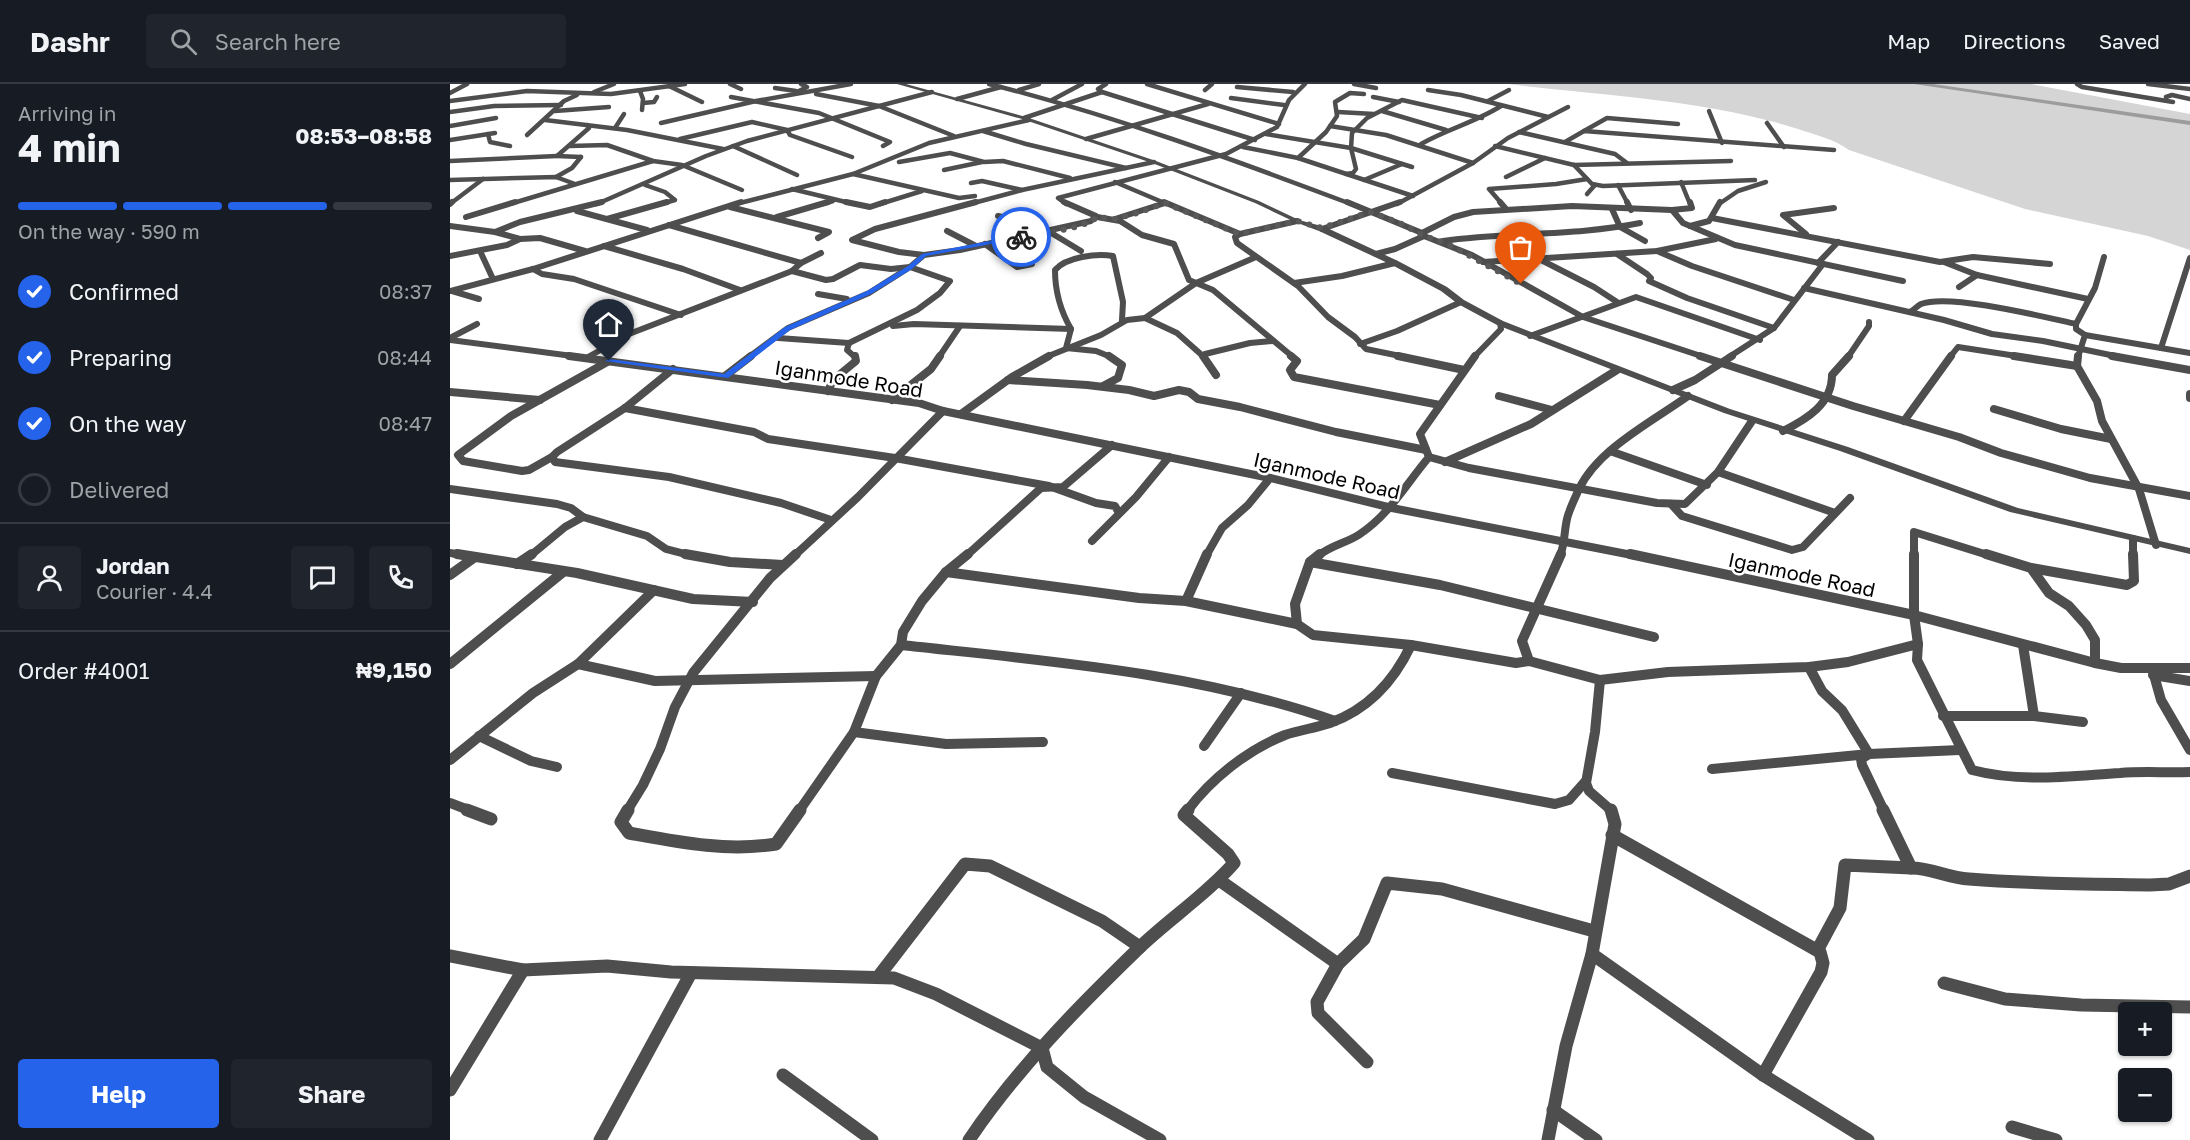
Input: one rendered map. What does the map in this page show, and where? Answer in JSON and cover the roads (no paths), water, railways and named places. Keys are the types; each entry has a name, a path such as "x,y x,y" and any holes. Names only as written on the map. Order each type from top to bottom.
{"street":[{"path":"450,93 466,84"},
{"path":"527,91 533,84"},
{"path":"527,135 572,97 614,84"},
{"path":"663,84 702,102"},
{"path":"450,101 527,91 586,93 640,91 685,84"},
{"path":"730,84 741,89"},
{"path":"799,91 807,87 801,84"},
{"path":"661,123 756,101 851,84"},
{"path":"900,84 1027,119 1171,168 1257,202 1297,221 1322,228 1395,263 1500,323 1752,421 1844,449 2014,510 2133,540 2190,551"},
{"path":"989,84 1069,105 1220,155 1370,212 1440,241 1483,262 1583,317 2064,472 2139,489 2190,496"},
{"path":"1017,90 1039,84"},
{"path":"1052,100 1082,84"},
{"path":"1106,84 1098,89 1171,115 1255,140"},
{"path":"1147,84 1279,124"},
{"path":"1156,87 1162,84"},
{"path":"1205,90 1212,84"},
{"path":"1165,203 1115,219 1097,217 1058,200 1059,197 1069,193 1244,147 1279,124 1284,105 1293,92 1305,84"},
{"path":"1354,84 1376,88"},
{"path":"2077,84 2082,87 2174,102"},
{"path":"2148,84 2190,89"},
{"path":"957,99 1002,87"},
{"path":"1237,87 1293,92"},
{"path":"1338,112 1334,106 1335,102 1368,87"},
{"path":"775,88 879,106 955,137"},
{"path":"1428,90 1488,101 1548,117"},
{"path":"1488,101 1509,90"},
{"path":"640,91 642,110"},
{"path":"495,232 572,209 593,206 645,185 682,165 723,149 933,92"},
{"path":"451,291 533,269 727,206 853,174 900,153 1027,119 1102,92"},
{"path":"1353,92 1364,94"},
{"path":"450,126 496,118 503,107 506,93"},
{"path":"2163,99 2169,95 2190,99"},
{"path":"643,103 654,102 657,97"},
{"path":"731,97 776,106 795,107 831,118 890,142 883,146"},
{"path":"1372,97 1399,102"},
{"path":"1231,98 1284,105"},
{"path":"1346,174 1356,171 1351,148 1352,133 1375,114 1399,102 1407,99 1482,118"},
{"path":"1086,139 1208,104"},
{"path":"450,112 561,105"},
{"path":"1421,144 1446,130 1482,118 1501,106"},
{"path":"555,111 609,107"},
{"path":"1322,228 1395,205 1473,163 1495,146 1568,107"},
{"path":"1382,111 1446,130"},
{"path":"1709,111 1722,143"},
{"path":"1338,112 1375,114"},
{"path":"1298,158 1317,141 1338,112"},
{"path":"615,128 624,114"},
{"path":"740,117 787,130 790,135 852,157"},
{"path":"496,118 498,125"},
{"path":"1565,142 1607,118 1678,124"},
{"path":"545,120 615,128 723,149"},
{"path":"680,139 752,122"},
{"path":"1767,123 1784,147"},
{"path":"557,156 589,128 587,125"},
{"path":"1330,126 1357,128 1421,144 1473,163"},
{"path":"983,131 1128,168"},
{"path":"1584,131 1834,150"},
{"path":"1520,132 1615,154 1627,163"},
{"path":"450,140 495,133"},
{"path":"488,134 490,142 511,146 494,159"},
{"path":"1266,134 1351,148 1412,167"},
{"path":"570,146 607,145 653,161 682,165 741,190"},
{"path":"733,146 797,175"},
{"path":"1495,146 1574,165 1731,161"},
{"path":"1244,147 1298,158 1413,196"},
{"path":"899,162 946,153 984,162"},
{"path":"450,161 557,156 581,158 572,168 556,177"},
{"path":"1506,177 1545,158"},
{"path":"466,217 653,161"},
{"path":"944,170 984,162 1005,161 1072,179"},
{"path":"1097,217 1091,221 1046,232 924,255 899,252 852,240 875,229 1022,190 1154,162"},
{"path":"1364,180 1402,164"},
{"path":"1574,165 1595,185 1757,179 1747,173"},
{"path":"853,174 959,198 975,195"},
{"path":"450,180 556,177 574,184"},
{"path":"452,201 483,179"},
{"path":"1506,209 1489,189 1549,185 1587,179"},
{"path":"897,185 913,180"},
{"path":"971,183 982,181 1022,190"},
{"path":"1115,182 1239,234 1297,221"},
{"path":"1376,254 1390,252 1465,213 1572,206 1632,210 1688,210 1692,208 1681,182"},
{"path":"1712,218 1715,209 1723,200 1747,187 1766,182"},
{"path":"1053,184 1069,193"},
{"path":"1618,184 1632,210"},
{"path":"607,219 675,200 665,192 645,185"},
{"path":"1587,194 1595,185"},
{"path":"792,189 834,200 875,207 922,191"},
{"path":"775,218 834,200"},
{"path":"727,206 829,232 818,238"},
{"path":"1612,208 1620,227 1645,241"},
{"path":"1808,236 1783,215 1834,208"},
{"path":"572,209 647,231"},
{"path":"1672,210 1683,223 1735,245 1903,281"},
{"path":"998,216 1019,221 1046,232 1081,251"},
{"path":"1690,226 1712,218 1944,262 1977,275 2088,298"},
{"path":"1115,219 1142,235 1174,244 1189,280 1220,295 1297,361 1290,370 1297,378 1440,405"},
{"path":"1440,241 1485,235 1620,227 1640,223"},
{"path":"667,225 801,263"},
{"path":"450,226 495,232 520,240"},
{"path":"947,231 976,246"},
{"path":"1239,234 1235,240 1294,283 1328,317 1366,349 1464,370"},
{"path":"450,256 507,245 520,240 540,238 586,251"},
{"path":"1483,262 1657,251 1717,239"},
{"path":"1673,390 1695,380 1760,340 1774,328 1820,263 1838,242"},
{"path":"985,244 1017,267 1032,264"},
{"path":"604,246 713,279 740,290"},
{"path":"480,251 493,279"},
{"path":"1657,251 1692,266 1794,300"},
{"path":"588,357 629,334 792,271 801,263 821,253"},
{"path":"1066,348 1071,329 1062,313 1055,288 1055,270 1061,263 1103,254 1109,254 1115,258 1123,302 1122,320"},
{"path":"1617,254 1647,274 1654,284 1774,328"},
{"path":"725,376 778,338 788,328 869,293 910,267 924,255"},
{"path":"1145,318 1169,303 1177,294 1256,257"},
{"path":"1944,262 1973,257 2050,264"},
{"path":"2104,257 2095,288 2088,298 2076,324 2076,329 2085,335 2190,353"},
{"path":"2161,348 2190,258"},
{"path":"1539,259 1594,287 1617,302"},
{"path":"1294,283 1342,276 1395,263"},
{"path":"778,338 849,343 932,300 950,282 910,267 891,269 860,265 833,279 826,280 792,271"},
{"path":"533,269 542,274 574,279 681,315"},
{"path":"1959,287 1977,275"},
{"path":"1804,288 1910,312 1992,334 2043,341 2079,350 2190,370"},
{"path":"451,291 479,299"},
{"path":"818,294 847,299 847,301"},
{"path":"1530,336 1617,302 1636,297 1760,340"},
{"path":"1360,344 1397,331 1461,302"},
{"path":"1910,312 1923,303 1959,303 2027,313 2076,324"},
{"path":"961,414 1008,380 1066,348 1115,328 1122,320 1136,316 1170,327 1205,354 1216,375"},
{"path":"1783,431 1806,418 1828,397 1832,387 1832,375 1849,356 1869,326 1869,322"},
{"path":"1428,454 1420,434 1427,421 1488,339 1501,329 1500,323"},
{"path":"450,339 477,324"},
{"path":"885,326 914,324 1071,329"},
{"path":"892,400 931,369 960,326"},
{"path":"2085,335 2079,350 2077,366 2097,402 2102,421 2111,439 2139,489 2156,545"},
{"name":"Iganmode Road","path":"450,339 919,403 943,411 1270,478 1392,508 1565,544 1686,565 1914,615 2095,663 2152,672 2190,668"},
{"path":"1205,354 1250,343 1273,341"},
{"path":"828,391 833,380 856,361 855,355 847,350 849,343"},
{"path":"1904,421 1958,347 2077,366"},
{"path":"1066,348 1087,349 1111,356 1122,365 1118,378 1102,387"},
{"path":"609,361 482,434 458,455 463,461 516,471 529,470 625,408 673,369"},
{"path":"1445,462 1532,424 1617,369"},
{"path":"1008,380 1102,387 1154,396 1179,390 1198,399 1240,407 1428,454 1445,462 1671,504 1685,504"},
{"path":"450,392 540,400"},
{"path":"1499,396 1552,410"},
{"path":"1529,662 1522,641 1565,544 1567,519 1580,488 1595,466 1610,451 1688,396"},
{"path":"625,408 754,432 768,439 895,458 1049,486 1064,487 1112,445"},
{"path":"1994,409 2061,429 2111,439"},
{"path":"943,411 895,458 893,464 770,578 753,602 689,678 648,776 621,822 628,832 710,848 763,847 776,844 854,732 876,676 901,645 903,632 922,601 946,572 1041,488 1049,486 1096,503 1115,506 1119,513"},
{"path":"1678,513 1718,472 1752,421"},
{"path":"1610,451 1707,485"},
{"path":"1297,624 1295,604 1310,562 1325,550 1359,535 1392,508 1400,492 1428,454"},
{"path":"552,457 555,462 669,477 719,488 781,503 831,520"},
{"path":"1092,541 1169,457"},
{"path":"1718,472 1835,513"},
{"path":"1186,601 1200,565 1222,528 1248,505 1270,478"},
{"path":"450,489 557,504 571,508 583,517 647,536 666,549 679,553 730,562 783,565"},
{"path":"1671,504 1682,516 1792,550 1803,547 1850,498"},
{"path":"517,564 544,546 565,527 583,517"},
{"path":"2133,540 2134,581 2127,585 2031,568 1914,532 1914,615 1918,644 1917,660 1972,770 1985,775 2054,778 2134,772 2190,772"},
{"path":"450,553 728,604 753,602"},
{"path":"450,575 475,557"},
{"path":"1310,562 1351,567 1437,584 1654,637"},
{"path":"2031,568 2049,593 2069,606 2086,625 2095,640 2095,663"},
{"path":"450,664 563,572"},
{"path":"946,572 1139,598 1186,601 1297,624 1313,635 1411,645 1516,663 1529,662 1600,680 1668,672 1809,667 1848,662 1918,644"},
{"path":"450,760 533,693 578,664 654,590"},
{"path":"901,645 1125,670 1281,702 1335,721"},
{"path":"969,1140 983,1119 1042,1048 1140,947 1219,880 1234,863 1228,854 1184,815 1194,801 1238,764 1280,738 1335,721 1369,702 1389,684 1401,668 1411,645"},
{"path":"2023,645 2034,716"},
{"path":"578,664 655,681 689,678 737,680 876,676"},
{"path":"1809,667 1822,691 1842,710 1869,754"},
{"path":"2152,672 2190,681"},
{"path":"2152,672 2176,728 2190,750"},
{"path":"1392,773 1564,804 1571,800 1585,782 1591,754 1600,680"},
{"path":"1204,746 1241,693"},
{"path":"1943,716 2034,716 2083,722"},
{"path":"854,732 946,744 1043,742"},
{"path":"479,736 531,761 557,767"},
{"path":"1712,769 1869,754 1960,750"},
{"path":"1869,754 1862,759 1862,765 1911,868"},
{"path":"1548,1140 1566,1046 1592,954 1615,814 1587,788 1585,782"},
{"path":"450,803 491,819"},
{"path":"1612,835 1818,949 1823,956 1824,963 1821,972 1763,1075"},
{"path":"878,977 965,864 990,866 1102,921 1140,947"},
{"path":"1818,949 1840,908 1845,866 1925,868 1951,878 2014,883 2150,885 2169,884 2190,876"},
{"path":"1219,880 1338,964"},
{"path":"1367,1062 1317,1013 1317,1002 1338,964 1364,939 1387,883 1442,890 1594,931"},
{"path":"1592,954 1763,1075 1868,1140"},
{"path":"450,956 523,970 607,966 691,972 894,978 936,993 1042,1048 1047,1067 1084,1097 1160,1140"},
{"path":"450,1090 523,970"},
{"path":"600,1140 691,972"},
{"path":"1944,983 2005,999 2081,1005 2190,1007"},
{"path":"783,1075 872,1140"},
{"path":"1554,1110 1596,1140"},
{"path":"2012,1127 2056,1140"}],"waterway":[{"path":"1918,84 2190,123"}]}
